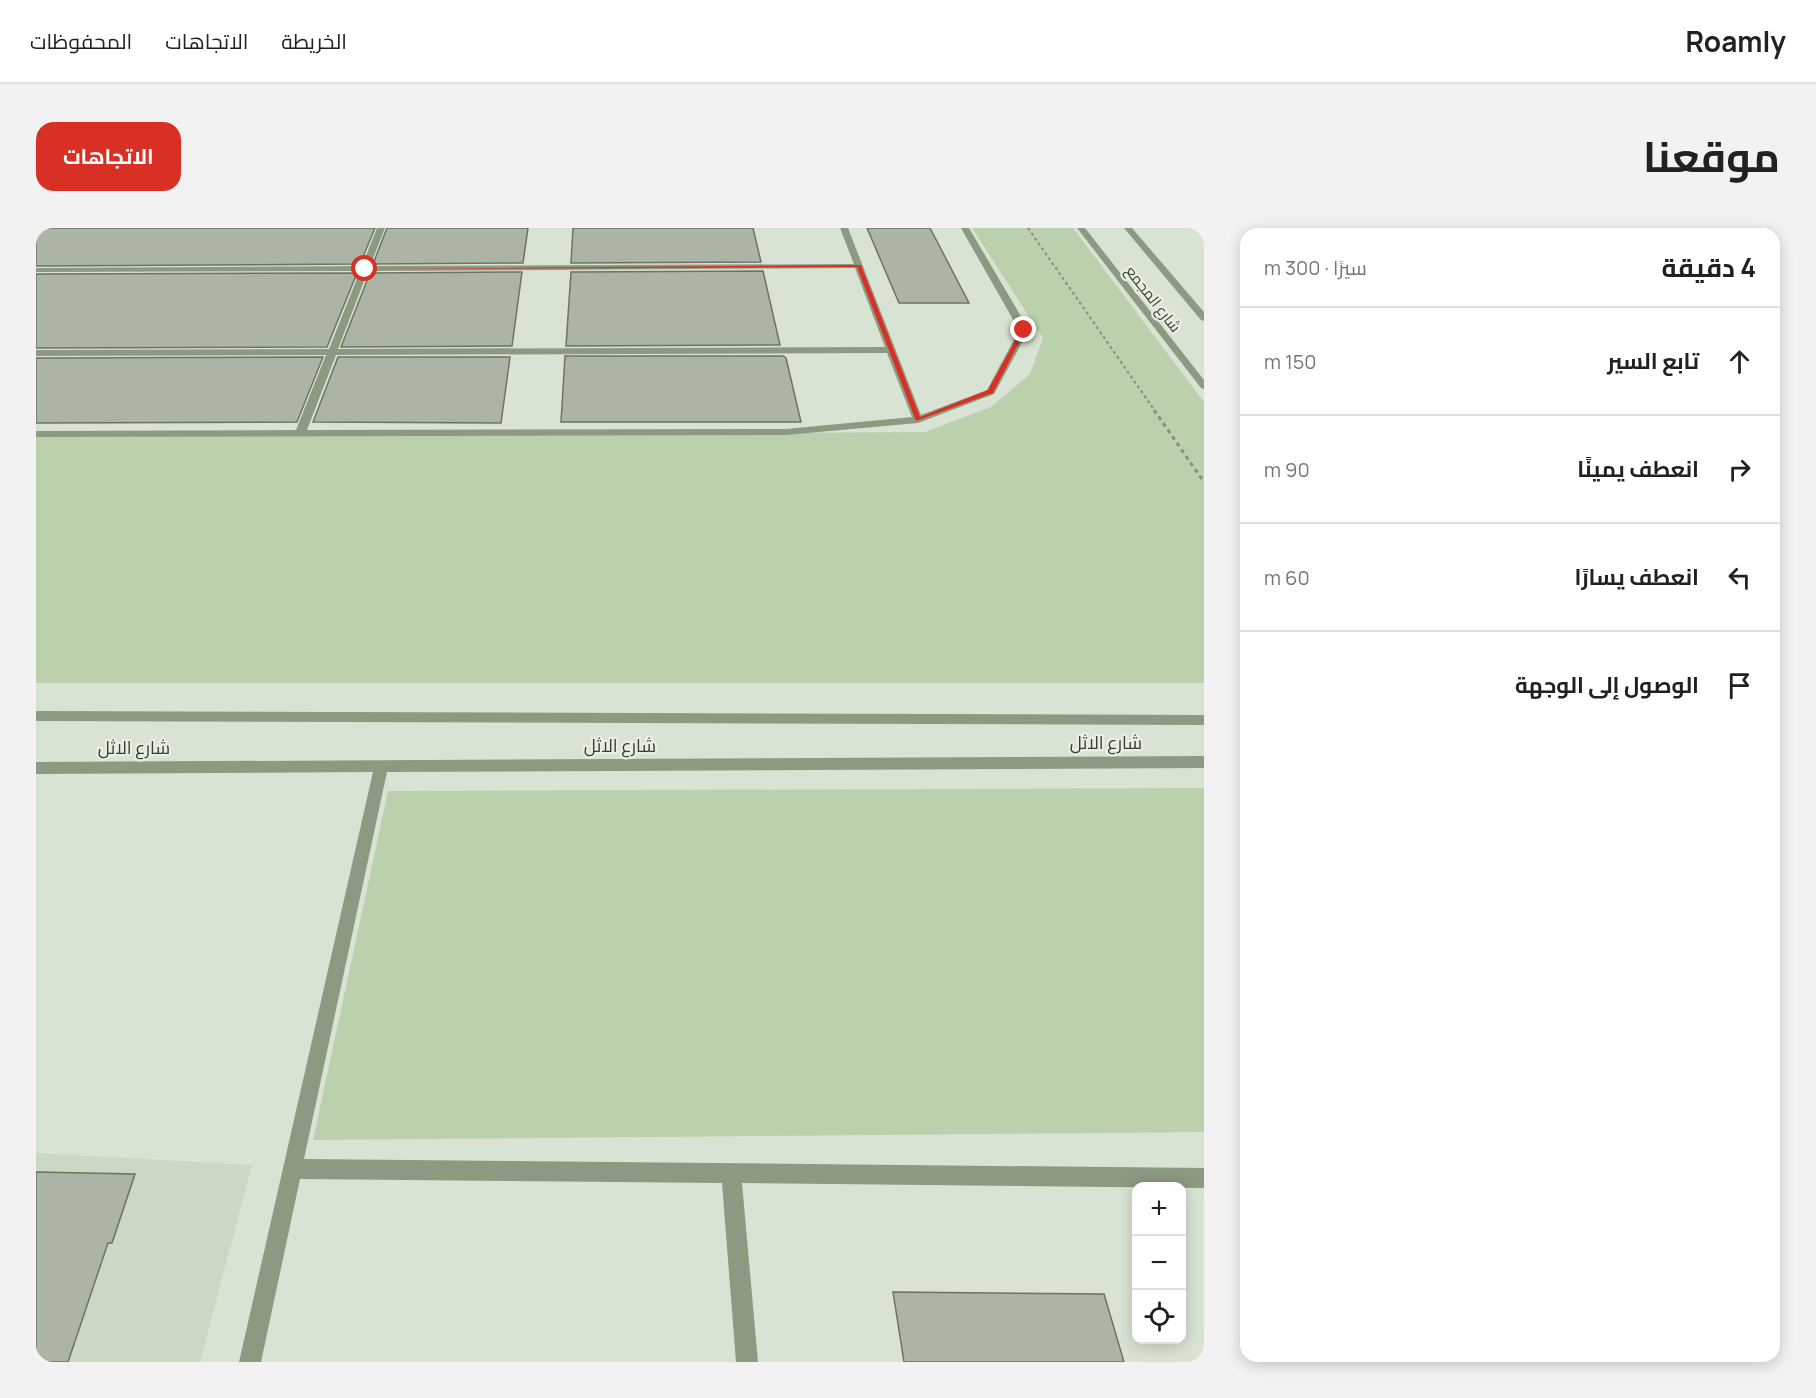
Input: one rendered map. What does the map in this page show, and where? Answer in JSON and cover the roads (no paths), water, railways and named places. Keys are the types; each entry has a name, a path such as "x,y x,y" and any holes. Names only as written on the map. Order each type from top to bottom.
{"street":[{"path":"300,434 381,228"},
{"path":"844,228 918,420"},
{"path":"36,434 786,432 918,420 991,392 1024,330 965,228"},
{"name":"شارع المجمع","path":"1081,228 1204,386"},
{"name":"شارع المجمع","path":"1128,228 1202,314"},
{"path":"36,270 859,266"},
{"path":"36,354 891,350"},
{"name":"شارع الاثل","path":"36,716 1204,720"},
{"name":"شارع الاثل","path":"36,768 1204,762"},
{"path":"250,1362 381,767"},
{"path":"293,1169 1204,1178"},
{"path":"731,1175 747,1362"}]}
